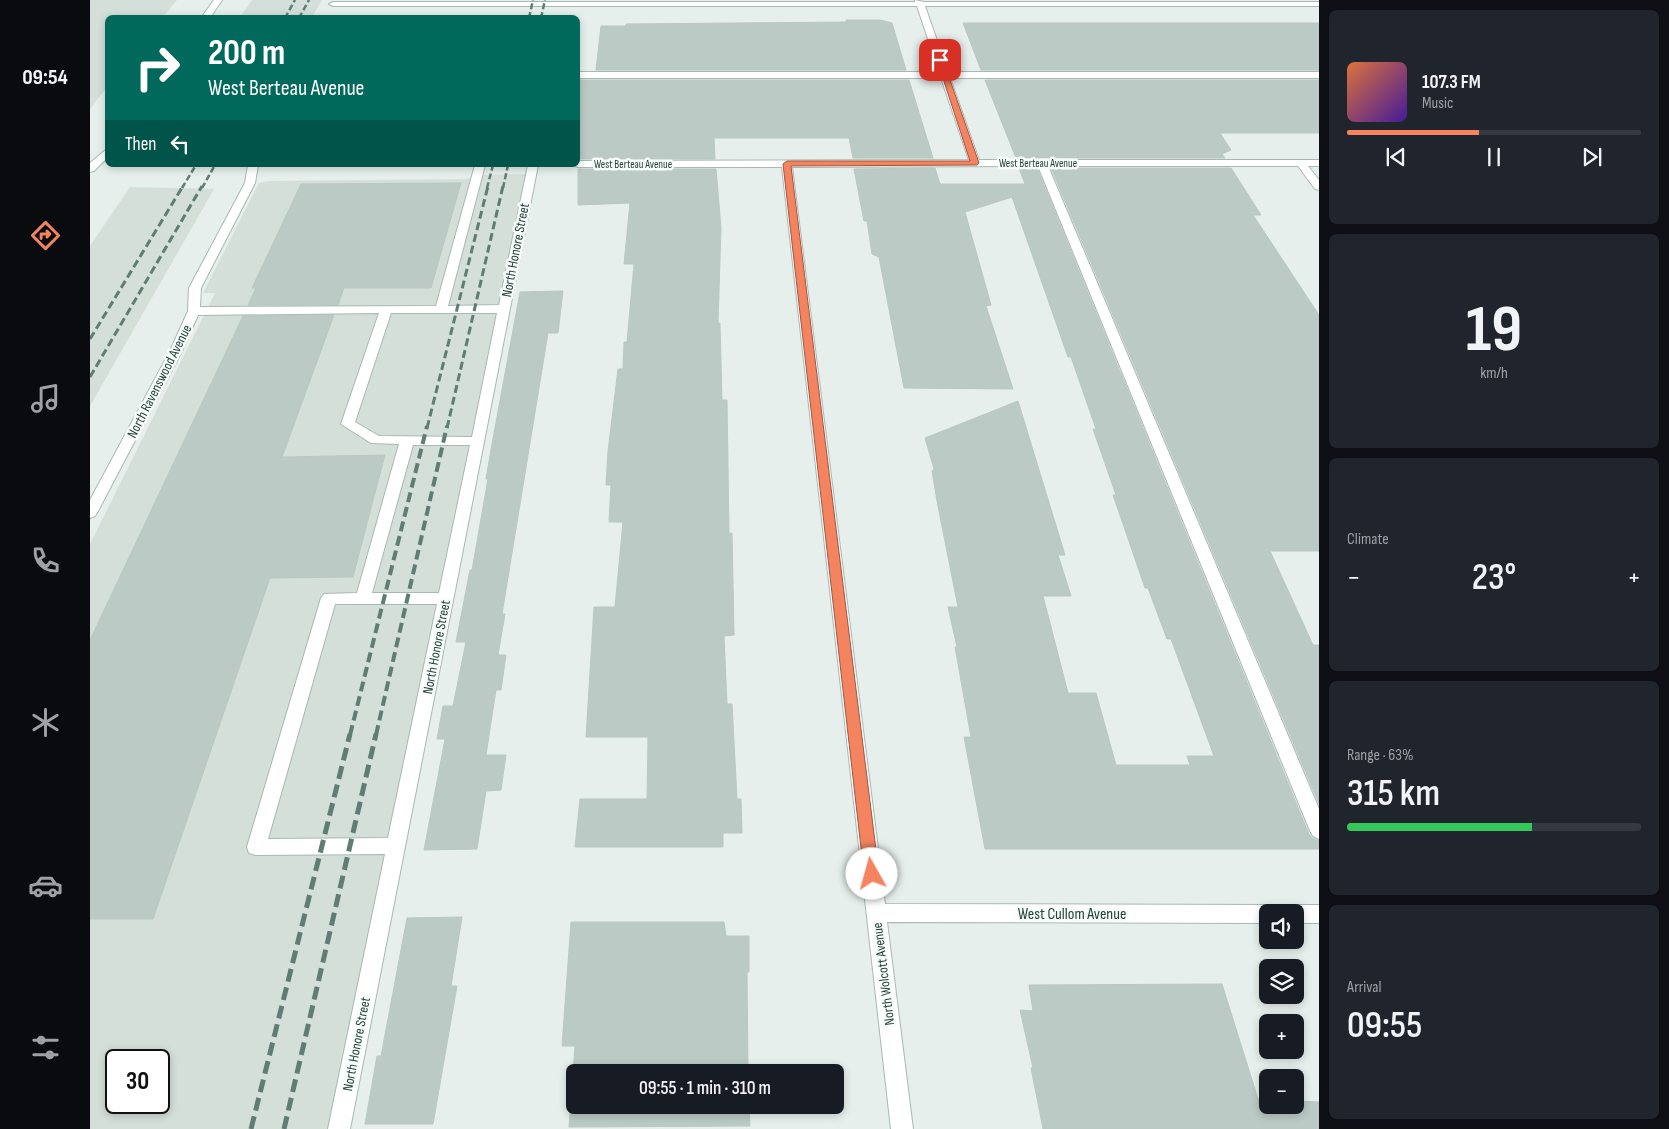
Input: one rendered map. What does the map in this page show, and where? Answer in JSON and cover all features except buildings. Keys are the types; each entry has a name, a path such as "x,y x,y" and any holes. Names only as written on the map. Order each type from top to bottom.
{"street":[{"path":"207,15 218,0"},
{"path":"333,5 517,2 1319,4"},
{"path":"920,2 975,163"},
{"path":"580,75 1319,75"},
{"path":"91,166 105,154"},
{"path":"1042,163 1319,831"},
{"path":"1300,163 1319,187"},
{"name":"West Berteau Avenue","path":"580,164 1319,163"},
{"name":"North Wolcott Avenue","path":"787,164 902,1129"},
{"path":"91,166 105,165"},
{"name":"North Ravenswood Avenue","path":"90,513 176,351 194,311 195,288 250,183 253,167"},
{"path":"441,309 479,167"},
{"name":"North Honore Street","path":"339,1129 533,167"},
{"path":"194,311 504,309"},
{"path":"386,310 348,424 376,440 477,441"},
{"path":"363,598 407,441"},
{"path":"396,846 256,847 329,598 445,599"},
{"name":"West Cullom Avenue","path":"876,913 1259,914"},
{"path":"1304,914 1319,914"}],"shaded area":[{"path":"90,0 177,0 165,15 105,15 105,90 90,109"},
{"path":"252,0 322,0 313,15 241,15"},
{"path":"531,174 339,1129 90,1129 90,544 215,293 203,293 259,183 268,181 465,179 484,175"},
{"path":"130,187 214,189 90,406 90,246"}],"railway":[{"path":"287,15 295,0"},
{"path":"301,15 309,0"},
{"path":"530,15 533,0"},
{"path":"542,15 545,0"},
{"path":"182,188 195,167"},
{"path":"202,188 214,167"},
{"path":"487,188 492,167"},
{"path":"503,188 508,167"},
{"path":"90,339 183,186"},
{"path":"90,377 202,186"},
{"path":"427,428 488,186"},
{"path":"447,428 503,186"},
{"path":"350,735 427,426"},
{"path":"376,735 447,426"},
{"path":"251,1129 350,734"},
{"path":"284,1129 376,734"}],"route":[{"path":"872,874 787,164 975,163 940,60"}]}
